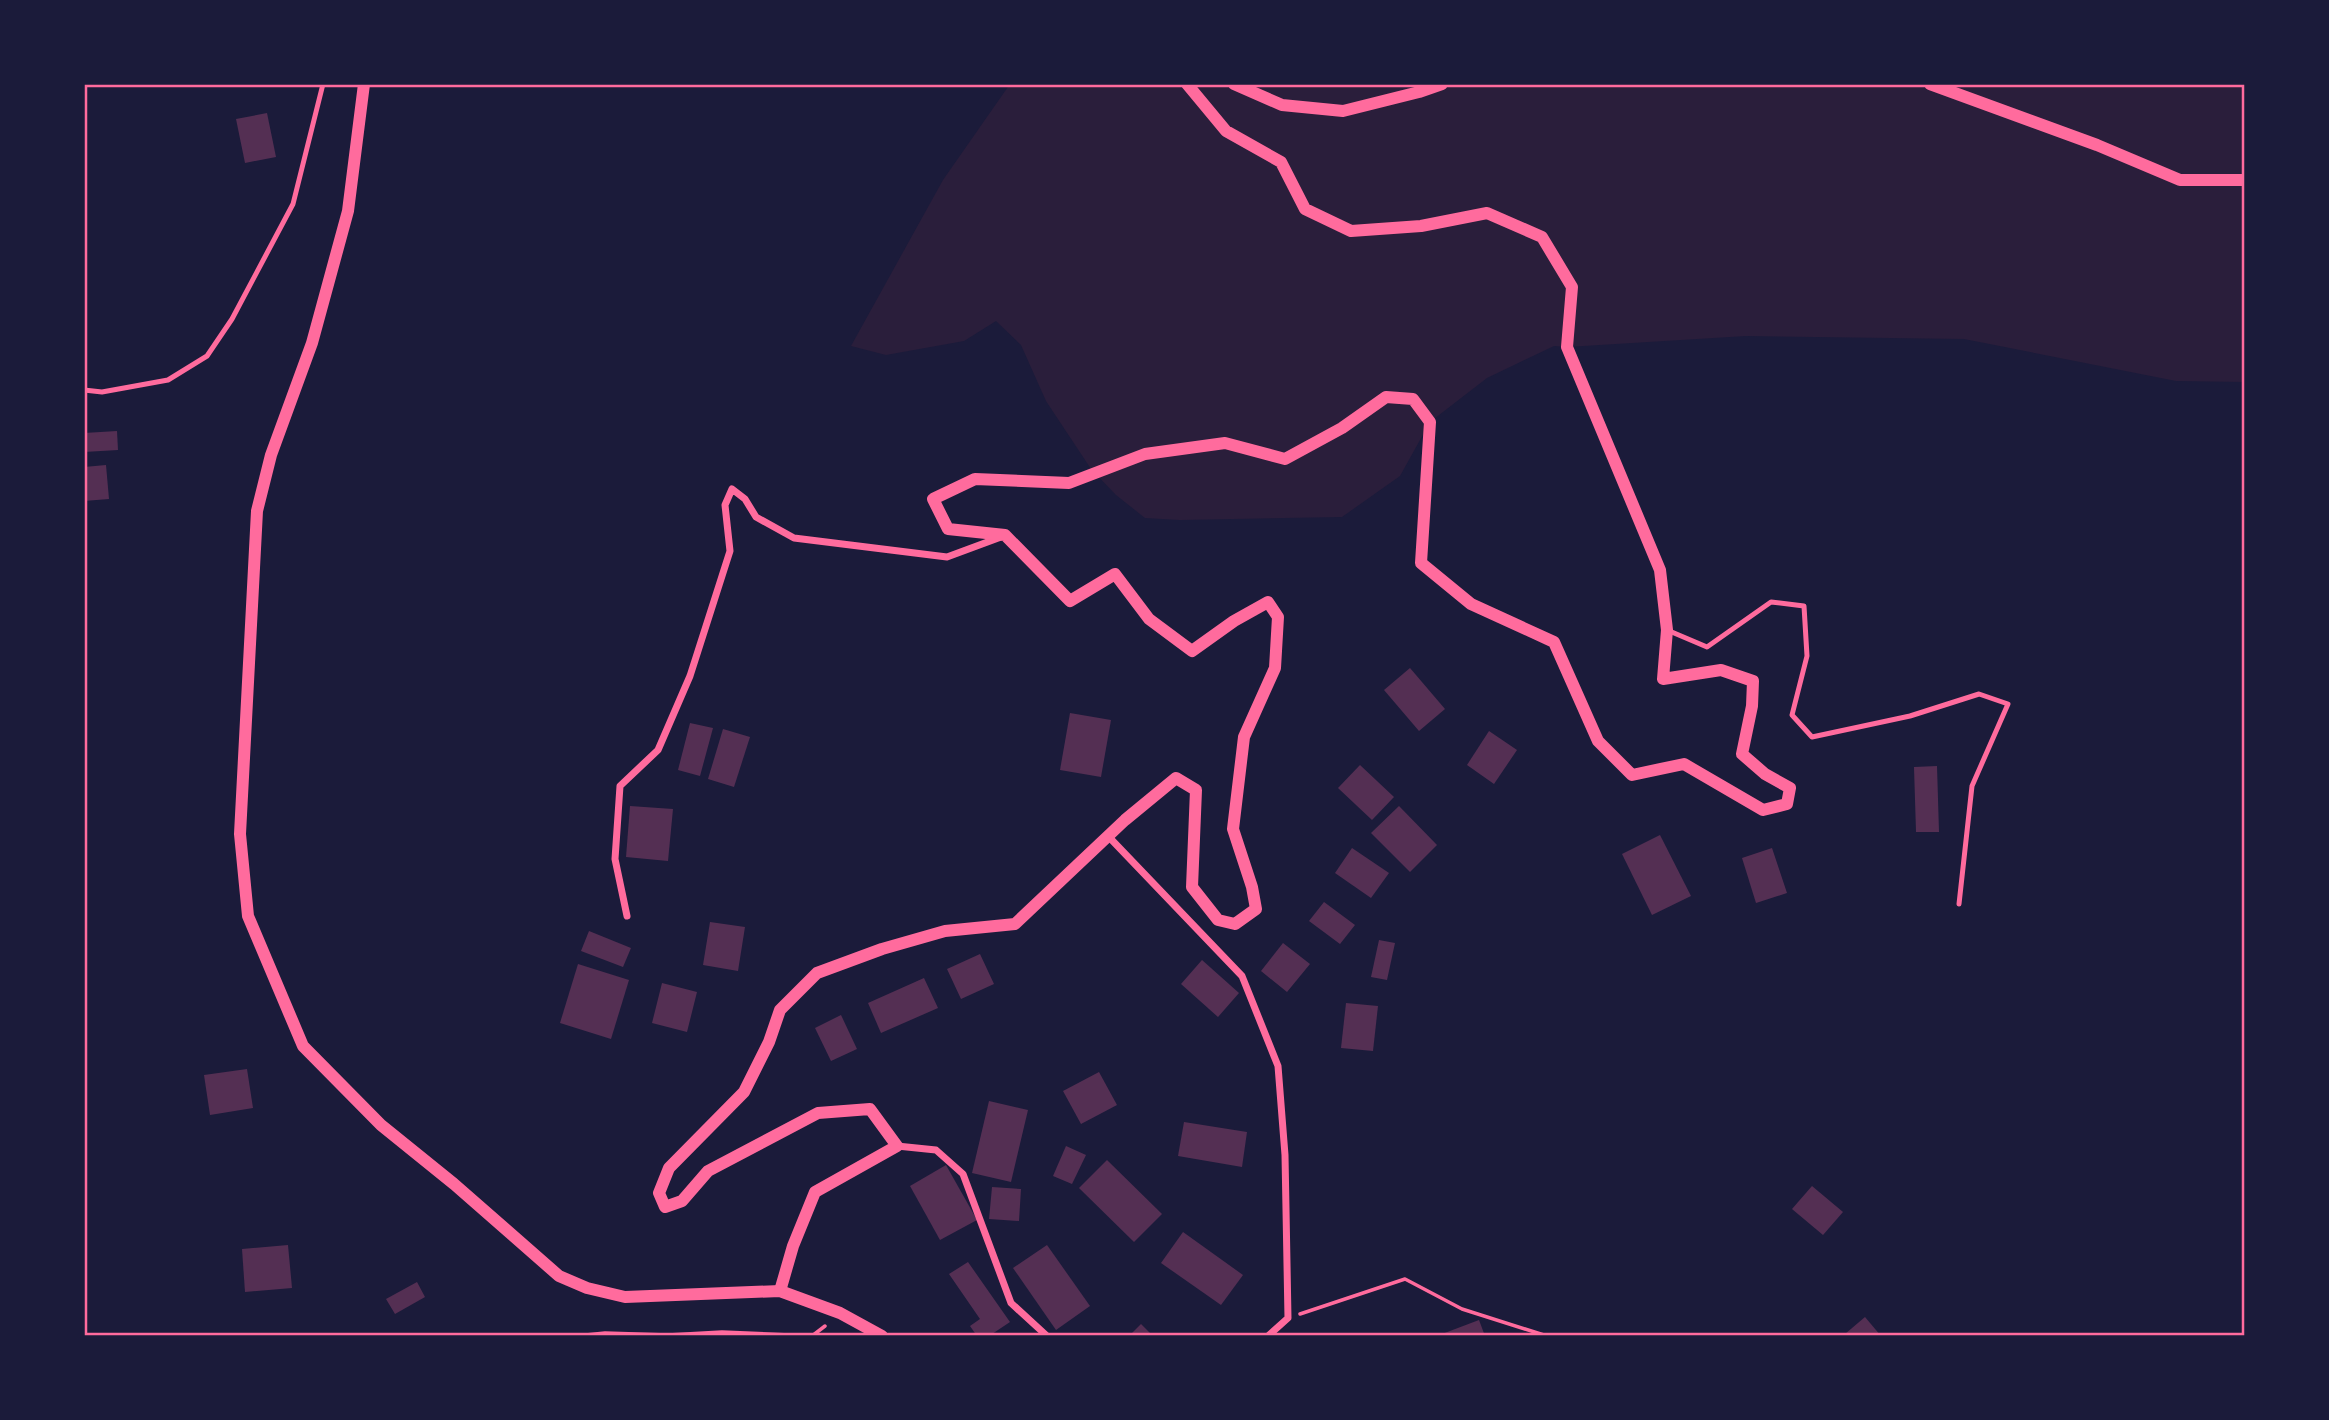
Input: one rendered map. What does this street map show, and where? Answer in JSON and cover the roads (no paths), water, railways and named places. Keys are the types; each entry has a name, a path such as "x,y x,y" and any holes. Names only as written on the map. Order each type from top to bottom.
{"street":[{"path":"364,84 348,211 312,343 271,455 257,511 240,834 248,916 303,1046 381,1125 454,1184 559,1276 587,1288 625,1297 780,1291 840,1313 882,1336"},
{"path":"897,1146 870,1109 818,1113 708,1171 682,1201 665,1207 659,1193 669,1168 744,1092 769,1042 780,1010 817,973 883,949 945,931 1015,924 1108,836 1177,778 1196,790 1192,887 1218,920 1235,924 1256,909 1252,887 1233,830 1244,737 1275,668 1278,617 1268,602 1234,621 1192,651 1149,619 1115,574 1070,601 1005,535 948,529 933,499 975,479 1069,483 1145,454 1225,443 1285,459 1342,428 1386,397 1413,399 1430,422 1421,563 1471,604 1554,642 1598,741 1632,775 1685,764 1763,810 1787,804 1790,788 1765,774 1742,754 1752,706 1753,681 1721,670 1663,679 1667,630 1660,570 1567,347 1572,287 1542,237 1487,213 1422,226 1351,231 1305,209 1281,162 1226,131 1187,84"},
{"path":"1234,84 1282,105 1343,111 1442,84"},
{"path":"1930,84 2097,145 2180,180 2245,180"},
{"path":"627,916 615,859 620,786 658,750 690,676 730,551 725,505 732,489 745,499 756,517 794,538 947,557 1005,535"},
{"path":"1108,836 1242,976 1278,1066 1285,1155 1288,1318 1268,1336"},
{"path":"780,1291 793,1246 815,1192 897,1146 936,1150 963,1174 1011,1303 1047,1336"}],"lane":[{"path":"84,390 102,391 168,380 207,356 232,319 293,204 323,84"},
{"path":"1667,630 1707,647 1771,602 1804,606 1807,656 1792,715 1812,737 1910,716 1979,694 2008,704 1972,786 1959,904"}]}
